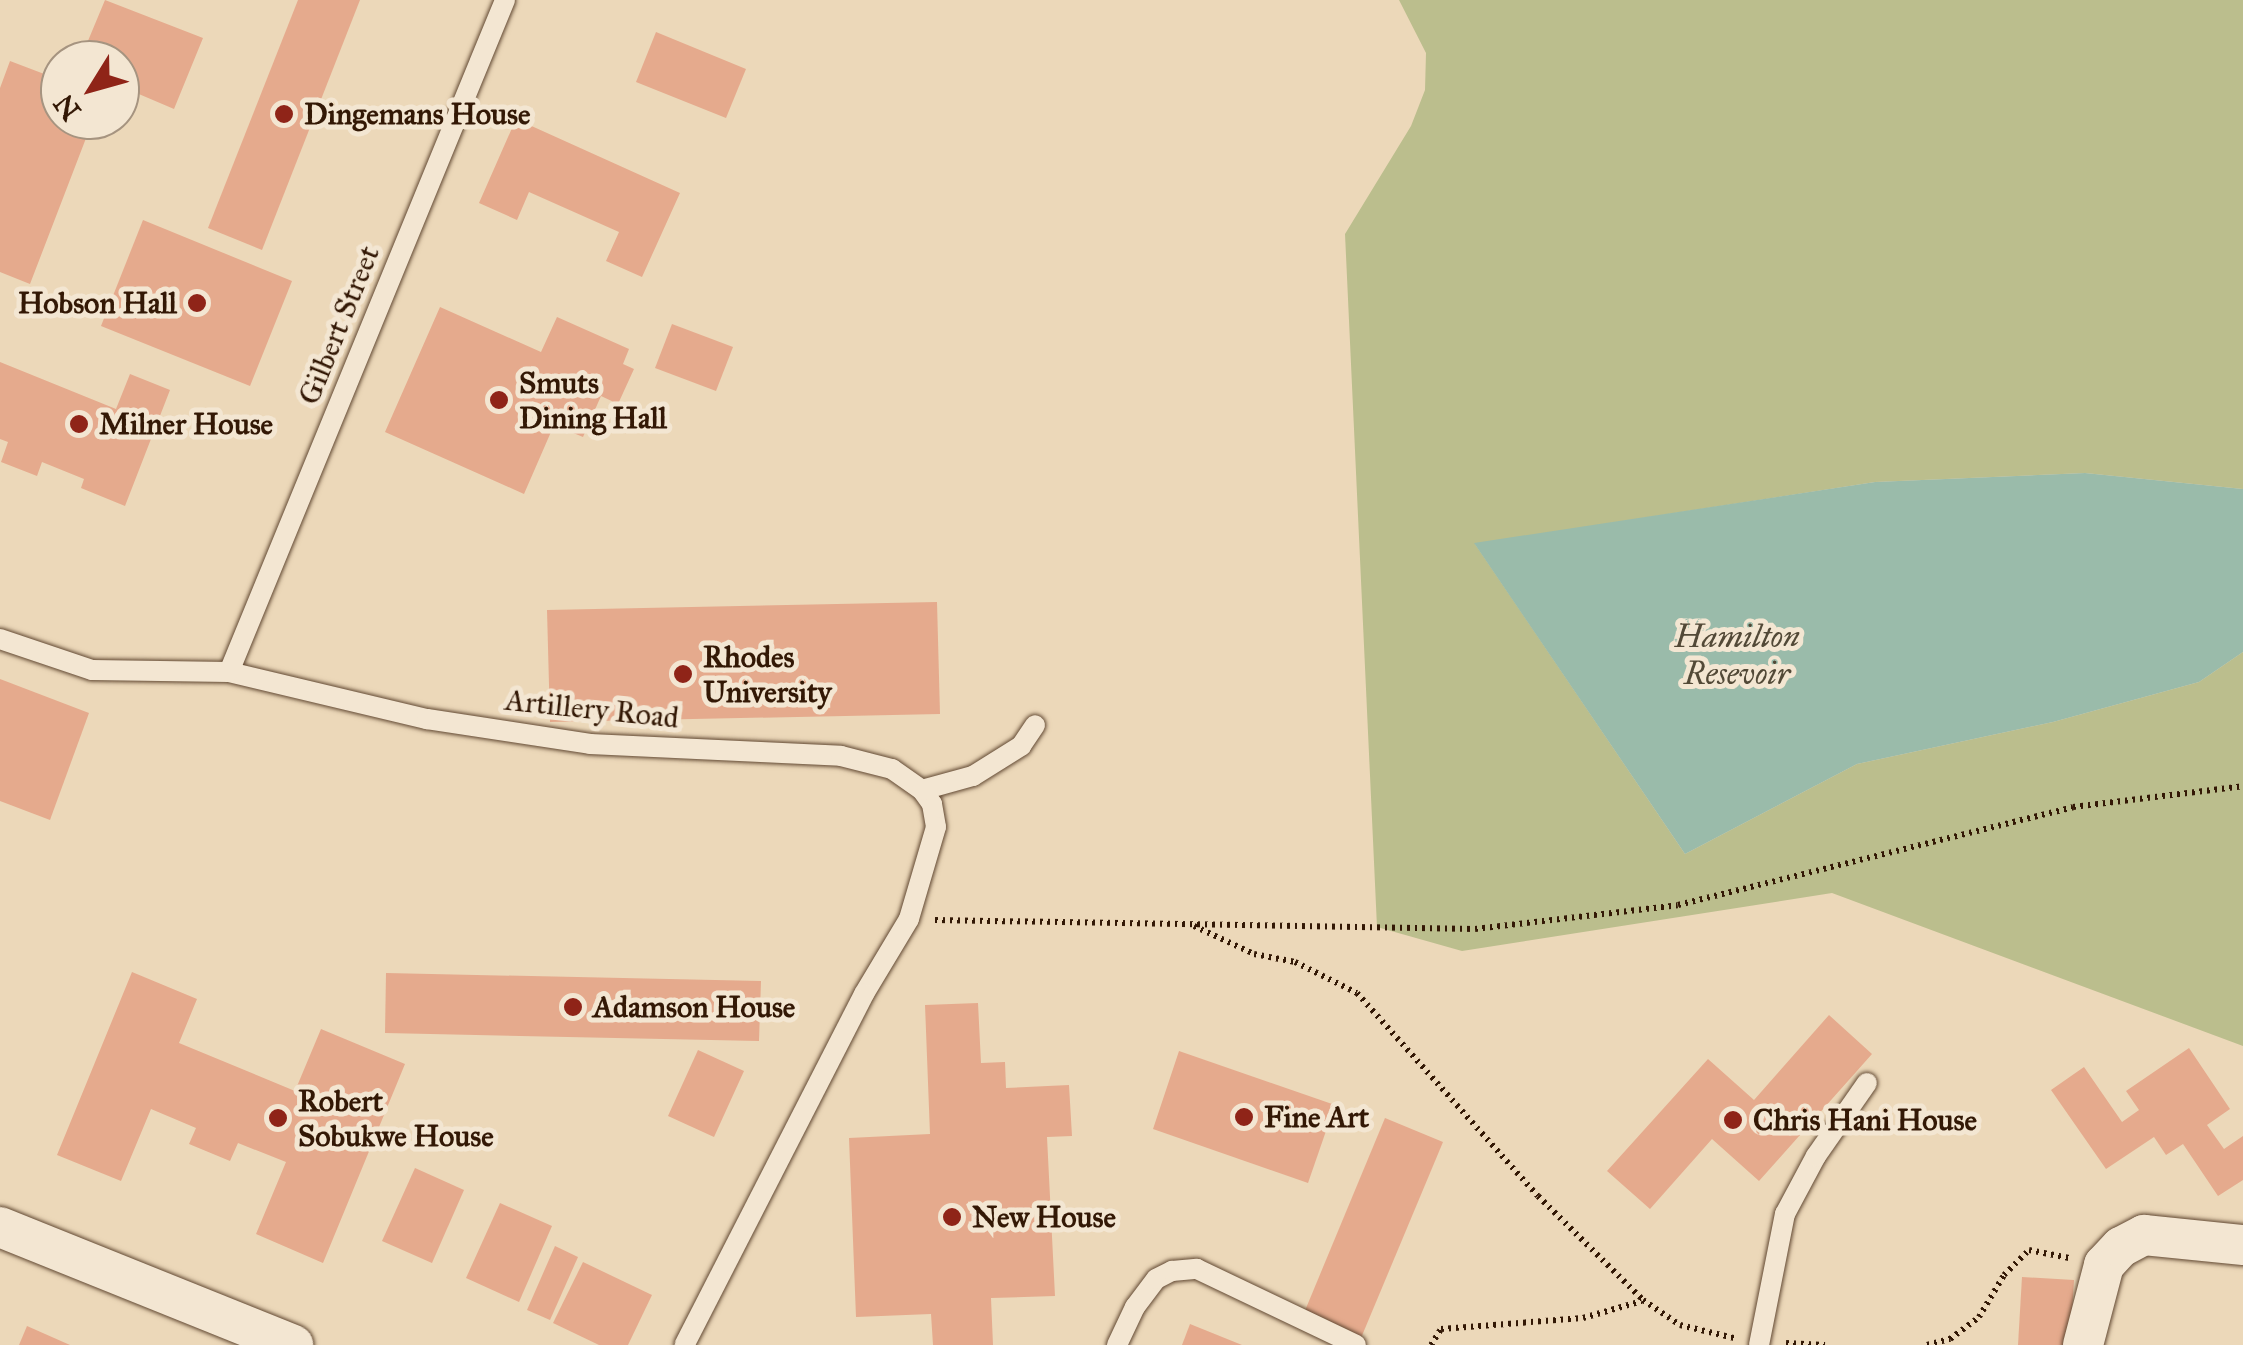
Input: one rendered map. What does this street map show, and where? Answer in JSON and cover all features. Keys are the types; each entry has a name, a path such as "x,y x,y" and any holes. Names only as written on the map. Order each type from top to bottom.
{"street":[{"path":"0,1227 293,1345"},
{"path":"2084,1345 2087,1317 2104,1265 2121,1247 2144,1235 2243,1245"}],"lane":[{"name":"Gilbert Street","path":"229,672 505,0"},
{"name":"Artillery Road","path":"0,639 92,670 229,672 426,719 590,744 842,756 892,769 922,790"},
{"path":"684,1345 864,994 909,919 936,826 932,804 922,790 973,776 1021,746 1035,725"},
{"path":"1759,1343 1785,1214 1816,1156 1866,1082"},
{"path":"1117,1345 1135,1307 1156,1279 1172,1271 1198,1269 1356,1345"}],"path":[{"path":"909,919 1476,928 1678,905 2073,807 2243,786"},
{"path":"1189,924 1254,954 1296,962 1357,993 1538,1196 1643,1300 1680,1325 1714,1336 1759,1343 1825,1345"},
{"path":"1928,1345 1950,1339 1979,1317 2004,1275 2030,1250 2104,1265"},
{"path":"1431,1345 1441,1329 1583,1318 1643,1300"}],"green space":[{"path":"1399,0 2243,0 2243,489 2085,473 1875,482 1475,544 1685,854 1857,764 2053,722 2199,682 2243,652 2243,1046 1832,893 1462,951 1377,927 1345,234 1411,126 1425,90 1426,53"}],"water":[{"name":"Hamilton Resevoir","path":"2085,473 2243,489 2243,652 2199,682 2053,722 1857,764 1685,854 1474,543 1875,482"}],"building":[{"path":"105,0 203,38 174,109 140,95 140,40 88,40"},
{"name":"Dingemans House","path":"298,0 360,0 262,250 208,228"},
{"path":"656,32 746,69 726,118 636,82"},
{"path":"10,61 40,72 40,140 85,140 30,284 0,272 0,88"},
{"path":"516,119 680,193 642,277 606,261 619,232 529,192 517,220 479,203"},
{"name":"Hobson Hall","path":"143,220 292,281 250,386 101,326"},
{"name":"Smuts Dining Hall","path":"440,307 541,352 557,317 629,349 623,364 634,369 618,404 601,396 583,437 554,425 524,494 385,432"},
{"path":"672,324 733,347 716,391 655,368"},
{"name":"Milner House","path":"0,362 116,409 130,374 170,390 125,506 81,488 84,479 42,462 37,476 1,462 8,442 0,439"},
{"path":"937,602 940,714 550,722 547,610"},
{"path":"0,679 89,713 50,820 0,801"},
{"name":"Robert Sobukwe House","path":"132,972 197,999 179,1043 295,1091 321,1029 405,1064 323,1263 256,1234 286,1162 238,1143 230,1161 189,1144 196,1128 151,1109 121,1181 57,1155"},
{"name":"Adamson House","path":"386,973 761,981 759,1041 385,1033"},
{"name":"New House","path":"978,1003 981,1063 1005,1062 1006,1088 1069,1085 1072,1136 1047,1137 1055,1296 991,1298 993,1345 933,1345 931,1314 856,1317 849,1138 930,1134 925,1005"},
{"name":"Chris Hani House","path":"1829,1015 1872,1054 1759,1181 1712,1139 1650,1209 1607,1171 1708,1059 1754,1100"},
{"path":"2189,1048 2230,1109 2207,1125 2224,1149 2243,1136 2243,1180 2218,1196 2183,1144 2166,1155 2154,1137 2106,1169 2051,1090 2084,1067 2122,1122 2139,1110 2126,1091"},
{"name":"Adamson House","path":"698,1050 744,1071 714,1137 668,1116"},
{"name":"Fine Art","path":"1179,1051 1335,1105 1308,1183 1153,1129"},
{"path":"1385,1118 1443,1142 1361,1338 1304,1313"},
{"path":"415,1168 464,1190 432,1263 382,1241"},
{"path":"500,1203 552,1226 519,1302 466,1278"},
{"path":"555,1246 578,1257 550,1320 527,1310"},
{"path":"583,1262 652,1295 628,1345 599,1345 553,1323"},
{"path":"2022,1277 2074,1280 2070,1345 2018,1345"},
{"path":"1190,1324 1242,1345 1182,1345"},
{"path":"27,1326 70,1345 19,1345"}],"place":[{"name":"Dingemans House","path":"284,114"},
{"name":"Hobson Hall","path":"197,303"},
{"name":"Smuts Dining Hall","path":"499,400"},
{"name":"Milner House","path":"79,424"},
{"name":"Rhodes University","path":"683,674"},
{"name":"Adamson House","path":"573,1007"},
{"name":"Fine Art","path":"1244,1117"},
{"name":"Robert Sobukwe House","path":"278,1118"},
{"name":"Chris Hani House","path":"1733,1120"},
{"name":"New House","path":"952,1217"}]}
